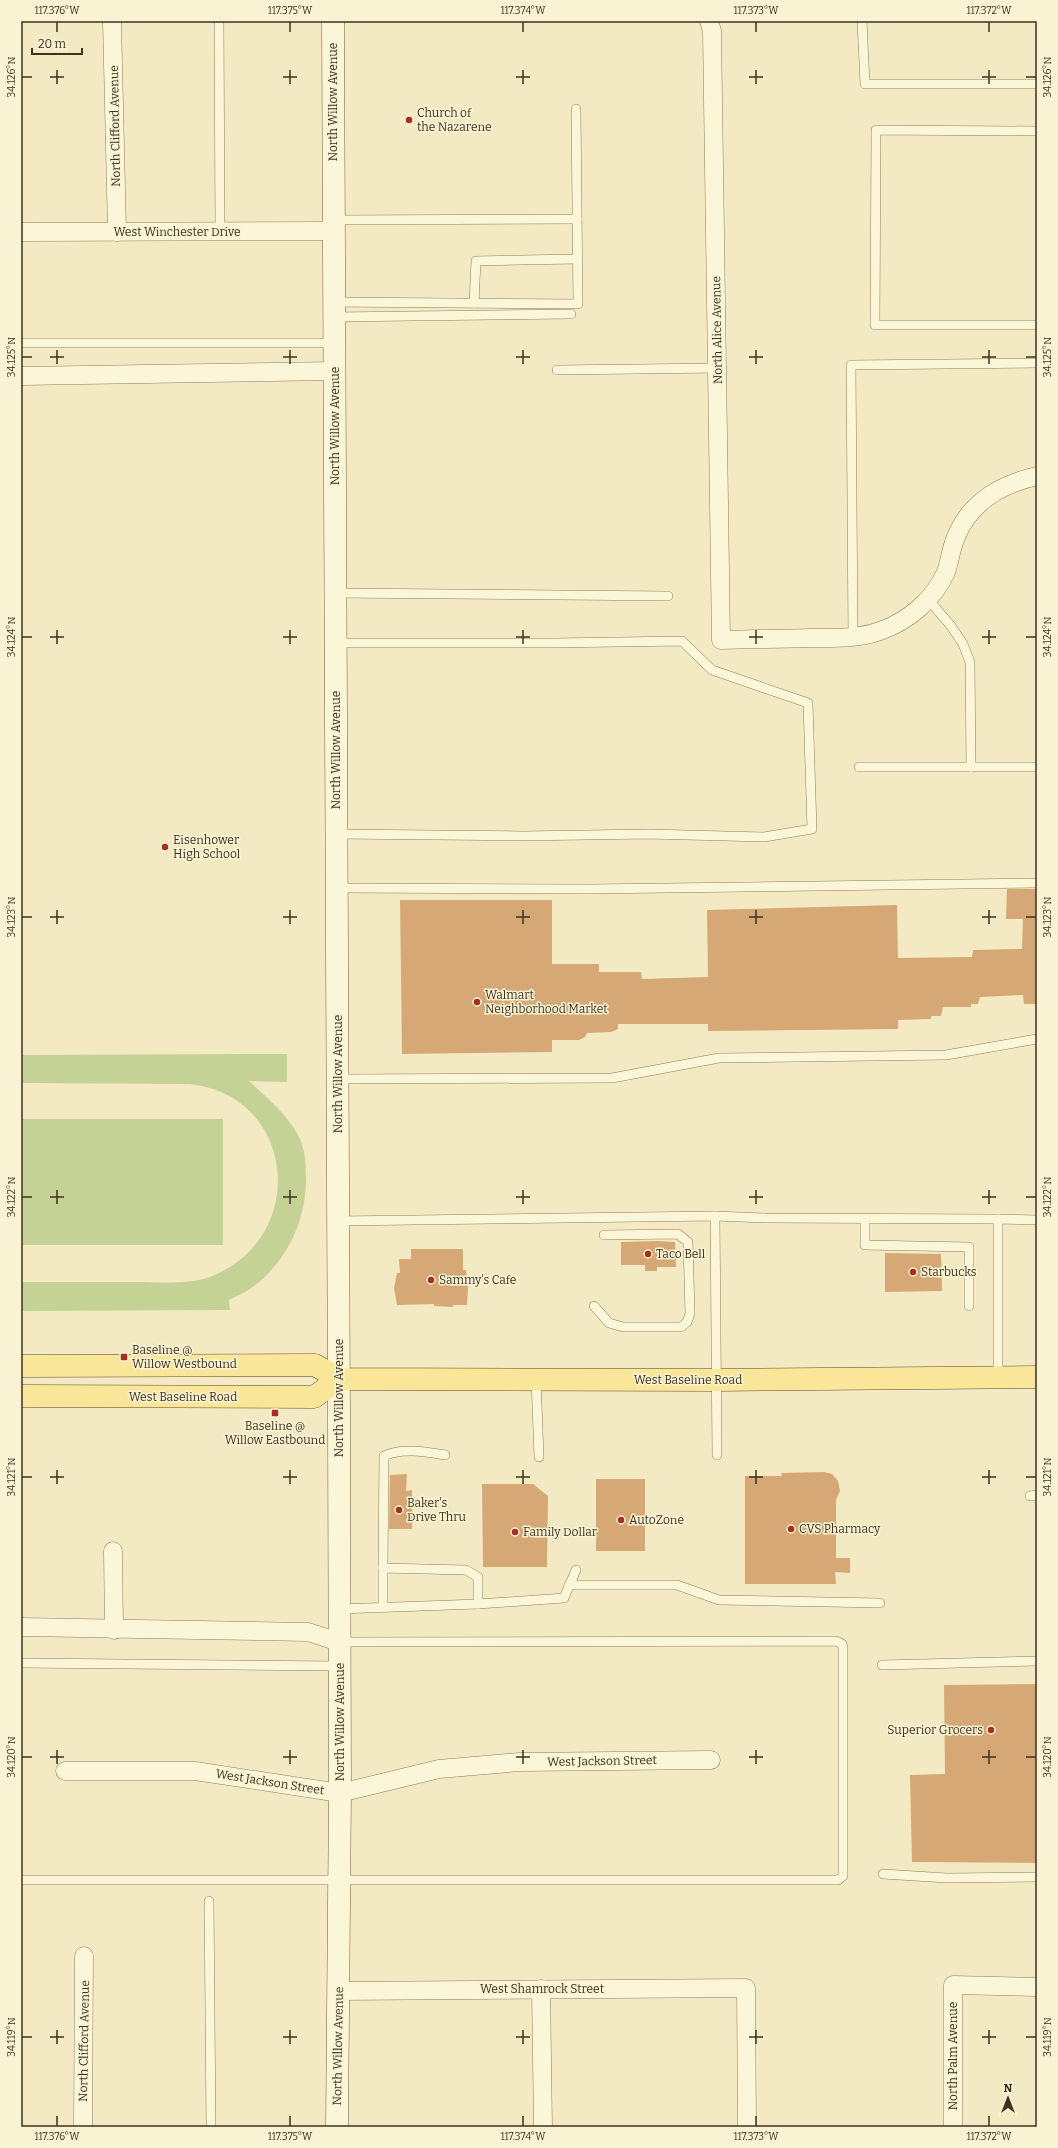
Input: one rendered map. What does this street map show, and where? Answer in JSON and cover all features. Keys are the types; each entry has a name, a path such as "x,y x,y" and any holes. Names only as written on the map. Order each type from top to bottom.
{"main road":[{"name":"West Baseline Road","path":"21,1366 314,1366 339,1379 717,1380 1037,1377"},
{"name":"West Baseline Road","path":"21,1396 314,1397 339,1379"}],"street":[{"name":"North Clifford Avenue","path":"112,21 117,232"},
{"name":"North Willow Avenue","path":"333,21 340,1666 337,2127"},
{"name":"North Alice Avenue","path":"709,21 712,31 721,640 853,638"},
{"name":"West Winchester Drive","path":"21,232 220,232 334,226"},
{"path":"21,376 335,371"},
{"path":"853,638 880,632 893,626 915,612 928,599 946,571 956,538 967,517 984,499 998,489 1013,482 1037,476"},
{"path":"113,1551 114,1630"},
{"path":"21,1627 114,1630 308,1632 339,1642"},
{"name":"West Jackson Street","path":"65,1771 195,1771 340,1793 446,1768 520,1762 711,1760"},
{"name":"North Clifford Avenue","path":"83,2127 84,1956"},
{"name":"North Palm Avenue","path":"953,2127 953,1985 1037,1987"},
{"name":"West Shamrock Street","path":"339,1991 746,1988 747,2127"},
{"path":"541,1989 543,2127"}],"lane":[{"path":"219,21 220,232"},
{"path":"862,21 865,84 1037,84"},
{"path":"334,309 474,303 578,304 576,109"},
{"path":"1037,131 876,130 875,317 875,325 1037,325"},
{"path":"334,226 577,219"},
{"path":"474,303 476,261 577,260"},
{"path":"334,309 571,314"},
{"path":"21,343 334,343"},
{"path":"853,638 851,365 1037,363"},
{"path":"557,370 718,368"},
{"path":"336,593 668,596"},
{"path":"928,599 951,626 963,644 970,662 971,767"},
{"path":"336,643 554,643 682,641 712,670 808,703 812,829 764,837 648,834 523,836 336,834"},
{"path":"858,767 1037,767"},
{"path":"337,888 590,889 1037,883"},
{"path":"338,1079 612,1078 720,1058 946,1055 1037,1039"},
{"path":"715,1216 717,1454"},
{"path":"338,1221 715,1216 766,1218 1037,1220"},
{"path":"865,1219 865,1245 969,1247 969,1306"},
{"path":"998,1219 998,1377"},
{"path":"594,1306 609,1323 623,1327 681,1327 687,1322 690,1314 688,1242 678,1234 604,1235"},
{"path":"536,1380 540,1457"},
{"path":"382,1607 384,1456 391,1452 427,1452 445,1455"},
{"path":"383,1568 466,1570 478,1577 478,1604"},
{"path":"339,1609 478,1604 564,1598 576,1570"},
{"path":"569,1585 677,1585 719,1600 880,1604"},
{"path":"21,1880 838,1880 843,1876 843,1648 842,1644 836,1641 339,1642"},
{"path":"882,1665 1037,1661"},
{"path":"21,1663 340,1666"},
{"path":"883,1874 947,1878 1037,1877"},
{"path":"209,1901 211,2127"}],"green space":[{"path":"287,1054 287,1082 249,1081 276,1106 288,1120 298,1135 304,1151 306,1179 305,1194 299,1223 287,1249 269,1273 252,1288 229,1300 230,1310 21,1311 21,1282 187,1282 207,1278 217,1274 247,1254 266,1228 276,1198 277,1167 268,1137 250,1112 224,1093 189,1084 21,1083 21,1055"},
{"path":"21,1119 223,1119 223,1245 21,1245"}],"building":[{"path":"1007,889 1037,889 1037,1004 1024,1004 1023,995 980,997 978,1004 971,1004 971,1007 943,1007 941,1016 931,1016 931,1019 898,1020 898,1029 708,1031 708,1024 618,1024 618,1029 611,1032 587,1033 585,1037 579,1040 552,1040 552,1052 402,1054 400,900 552,900 552,964 599,964 599,972 641,972 642,979 708,977 707,910 897,905 898,958 972,957 973,950 1022,949 1023,919 1006,919"},
{"name":"Taco Bell","path":"621,1242 675,1242 676,1267 657,1267 657,1271 645,1271 645,1265 621,1265"},
{"name":"Sammy's Cafe","path":"411,1249 463,1249 463,1270 466,1270 468,1288 467,1305 453,1305 453,1307 434,1306 434,1304 397,1305 394,1288 397,1273 400,1273 399,1259 411,1259"},
{"name":"Starbucks","path":"885,1253 941,1254 942,1291 885,1292"},
{"name":"CVS Pharmacy","path":"824,1472 832,1474 838,1481 840,1491 836,1500 836,1558 850,1558 850,1573 835,1572 836,1584 745,1584 745,1476 782,1476 781,1473"},
{"name":"Baker's Drive Thru","path":"407,1474 406,1491 412,1490 412,1529 389,1529 390,1475"},
{"name":"AutoZone","path":"596,1479 645,1479 645,1551 596,1551"},
{"name":"Family Dollar","path":"482,1484 533,1484 548,1496 547,1567 483,1567"},
{"name":"Superior Grocers","path":"1037,1684 1037,1863 912,1862 910,1775 945,1774 944,1685"}],"place":[{"name":"Church of the Nazarene","path":"409,120"},
{"name":"Eisenhower High School","path":"165,847"},
{"name":"Walmart Neighborhood Market","path":"477,1002"},
{"name":"Taco Bell","path":"648,1254"},
{"name":"Starbucks","path":"913,1272"},
{"name":"Sammy's Cafe","path":"431,1280"},
{"name":"Baseline @ Willow Westbound","path":"124,1357"},
{"name":"Baseline @ Willow Eastbound","path":"275,1413"},
{"name":"Baker's Drive Thru","path":"399,1510"},
{"name":"AutoZone","path":"621,1520"},
{"name":"CVS Pharmacy","path":"791,1529"},
{"name":"Family Dollar","path":"515,1532"},
{"name":"Superior Grocers","path":"991,1730"}]}
